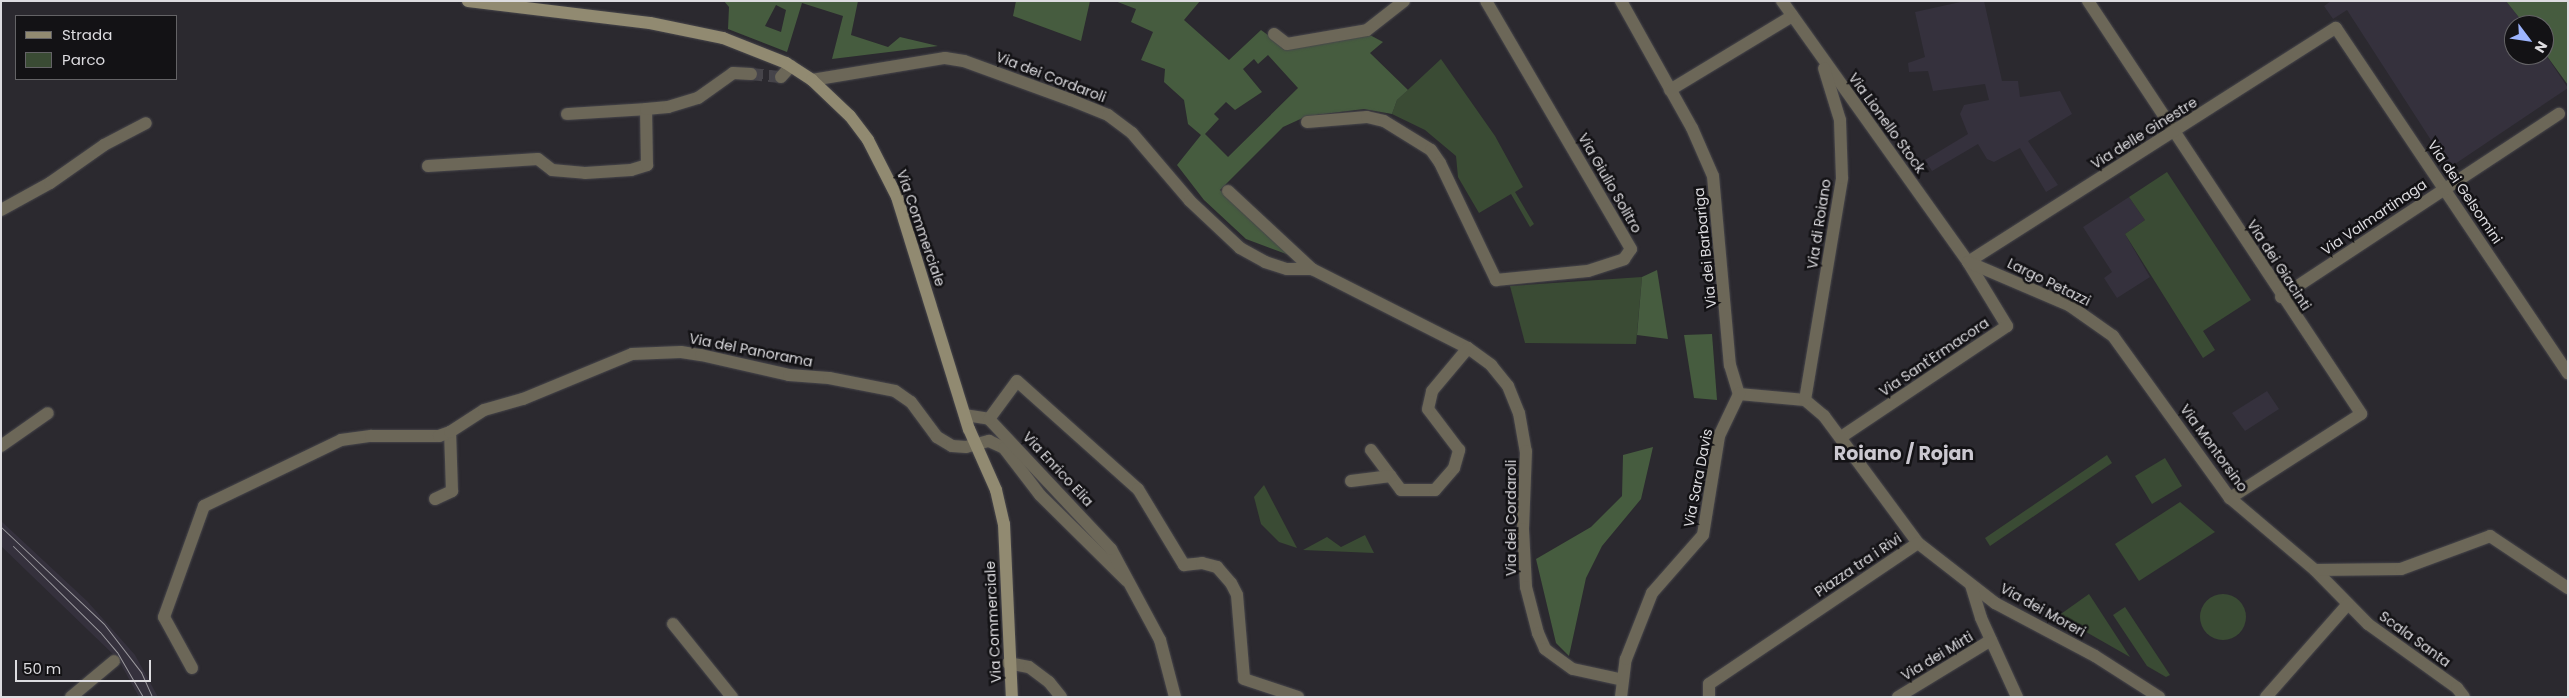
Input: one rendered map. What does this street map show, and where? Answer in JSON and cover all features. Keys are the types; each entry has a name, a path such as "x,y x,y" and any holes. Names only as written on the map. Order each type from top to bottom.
{"main road":[{"name":"Via Commerciale","path":"468,1 685,29 724,38 790,66 812,80 850,116 884,167 909,230 965,415 996,490 1004,524 1008,663 1012,697"}],"street":[{"path":"1274,34 1287,44 1367,30 1404,1"},
{"name":"Via Giulio Solitro","path":"1307,122 1367,117 1384,121 1431,150 1440,163 1496,280 1588,271 1624,259 1631,248 1486,1"},
{"name":"Via dei Barbariga","path":"1621,1 1670,90 1713,176 1730,365 1738,394"},
{"name":"Via Lionello Stock","path":"1782,1 1968,262"},
{"name":"Via dei Giacinti","path":"2088,1 2281,296 2361,414 2230,498"},
{"path":"1670,90 1792,16"},
{"name":"Via delle Ginestre","path":"1968,262 2336,28"},
{"name":"Via dei Gelsomini","path":"2336,28 2568,373"},
{"name":"Via di Roiano","path":"1805,400 1842,178 1840,120 1819,54"},
{"name":"Via dei Cordaroli","path":"812,80 945,58 981,67 1071,100 1108,115 1132,133 1190,201 1240,248 1266,262 1288,269 1312,269"},
{"path":"781,77 790,66"},
{"path":"567,114 668,108 698,98 733,73 751,74"},
{"path":"428,166 538,159 552,170 585,173 631,170 647,165 646,109"},
{"name":"Via Valmartinaga","path":"2281,296 2559,114"},
{"path":"1,210 50,183 104,145 146,123"},
{"name":"Via dei Cordaroli","path":"1228,191 1312,269 1468,348 1491,365 1508,386 1519,413 1526,451 1523,529 1526,587 1538,634 1546,649 1565,665 1623,680"},
{"name":"Largo Petazzi","path":"1968,262 2069,305 2113,336"},
{"name":"Via Sant'Ermacora","path":"1841,437 2007,326 1968,262"},
{"name":"Via Montorsino","path":"2113,336 2230,498 2315,570 2348,604"},
{"path":"1371,450 1401,490 1435,490 1454,468 1459,450 1428,409 1432,391 1468,348"},
{"name":"Via del Panorama","path":"192,668 164,617 204,506 341,440 393,435 439,436 450,432 484,410 554,387 610,361 632,354 681,352 788,376 829,378 895,391 911,402 937,437 952,446 976,444"},
{"path":"965,415 989,419 1017,381 1138,489 1184,565 1202,564 1217,568 1231,583 1237,595 1244,679 1298,697"},
{"path":"1738,394 1805,400"},
{"name":"Via Sara Davis","path":"1621,697 1626,659 1652,592 1703,535 1720,436 1738,394"},
{"name":"Piazza tra i Rivi","path":"1709,690 1918,542 1841,437 1824,416 1805,400"},
{"path":"1,446 48,413"},
{"name":"Via Enrico Elia","path":"989,419 1111,549 1123,566 1128,581 1160,640 1176,697"},
{"path":"435,499 452,491 450,432"},
{"name":"Via Enrico Elia","path":"976,444 990,441 1004,448 1040,495 1128,581"},
{"path":"1351,481 1391,476"},
{"path":"2315,570 2401,569 2490,536 2568,588"},
{"name":"Via dei Moreri","path":"1918,542 1995,603 2095,656 2159,697"},
{"path":"1971,585 1991,640 2017,697"},
{"path":"2266,697 2348,604"},
{"name":"Scala Santa","path":"2348,604 2368,624 2457,688 2464,697"},
{"path":"673,624 732,697"},
{"name":"Via dei Mirti","path":"1898,697 1991,640"},
{"path":"71,697 114,661"},
{"path":"1008,663 1030,667 1050,682 1061,697"}],"shaded area":[{"path":"1965,1 1984,1 2002,81 2018,81 2020,97 2060,91 2072,114 2028,141 2058,185 2046,192 2020,148 1994,162 1987,159 1978,144 1932,171 1925,160 1968,134 1960,114 1964,105 1989,100 1985,84 1933,91 1928,71 1909,72 1908,63 1925,57 1915,12"},
{"path":"2331,1 2506,1 2517,15 2504,15 2504,65 2553,65 2568,88 2449,168 2347,10 2333,19 2324,6"},
{"path":"2129,197 2145,220 2125,234 2150,277 2117,298 2104,278 2112,272 2083,227"},
{"path":"2267,391 2279,409 2245,431 2232,413"},
{"path":"1,521 87,601 135,655 158,697 139,697 118,659 1,546"}],"green space":[{"path":"724,1 858,1 851,35 888,47 900,37 938,46 832,59 843,16 802,3 787,52 728,29 729,7","holes":["776,5 786,10 781,32 765,26"]},
{"path":"1016,1 1090,1 1081,41 1013,16"},
{"path":"1115,1 1200,1 1184,20 1229,60 1261,30 1286,48 1368,34 1383,42 1370,53 1408,90 1397,100 1392,114 1364,109 1307,116 1283,127 1220,190 1289,255 1246,239 1204,200 1177,165 1201,135 1188,124 1184,100 1164,82 1165,69 1141,60 1153,32 1131,22 1136,9","holes":["1268,55 1298,88 1228,157 1205,134 1219,119 1214,114 1226,102 1235,110 1262,92 1243,69 1254,59 1258,64"]},
{"path":"2506,1 2568,1 2568,85 2553,65 2554,15 2517,15"},
{"path":"1441,59 1495,136 1523,187 1515,192 1534,224 1530,227 1511,194 1479,213 1458,177 1456,156 1425,130 1392,114 1397,100"},
{"path":"2167,172 2251,300 2203,331 2215,350 2203,358 2125,234 2145,220 2129,197"},
{"path":"1657,270 1668,339 1637,335 1642,277"},
{"path":"1642,277 1636,344 1525,343 1510,286"},
{"path":"1712,334 1717,400 1694,398 1684,335"},
{"path":"1653,447 1641,499 1602,546 1586,578 1569,656 1556,643 1536,559 1591,527 1622,496 1623,455"},
{"path":"2107,455 2112,463 1990,546 1985,538"},
{"path":"2165,458 2182,486 2152,504 2135,476"},
{"path":"1264,485 1297,548 1279,542 1261,524 1254,497"},
{"path":"2180,502 2215,532 2139,581 2115,544"},
{"path":"1365,535 1374,553 1303,550 1327,537 1341,547"},
{"path":"2089,594 2130,657 2058,616"},
{"path":"2223,594 2236,598 2242,604 2246,617 2242,630 2236,636 2223,640 2210,636 2204,630 2200,617 2204,604 2210,598"},
{"path":"2125,607 2170,675 2166,677 2147,666 2113,615"}],"tunnel":[{"path":"751,74 781,77"}],"tram line":[{"path":"1,527 104,624 141,672 152,697"},
{"path":"13,546 100,632 117,652 143,697"}],"district":[{"name":"Roiano / Rojan","path":"1904,454"}]}
